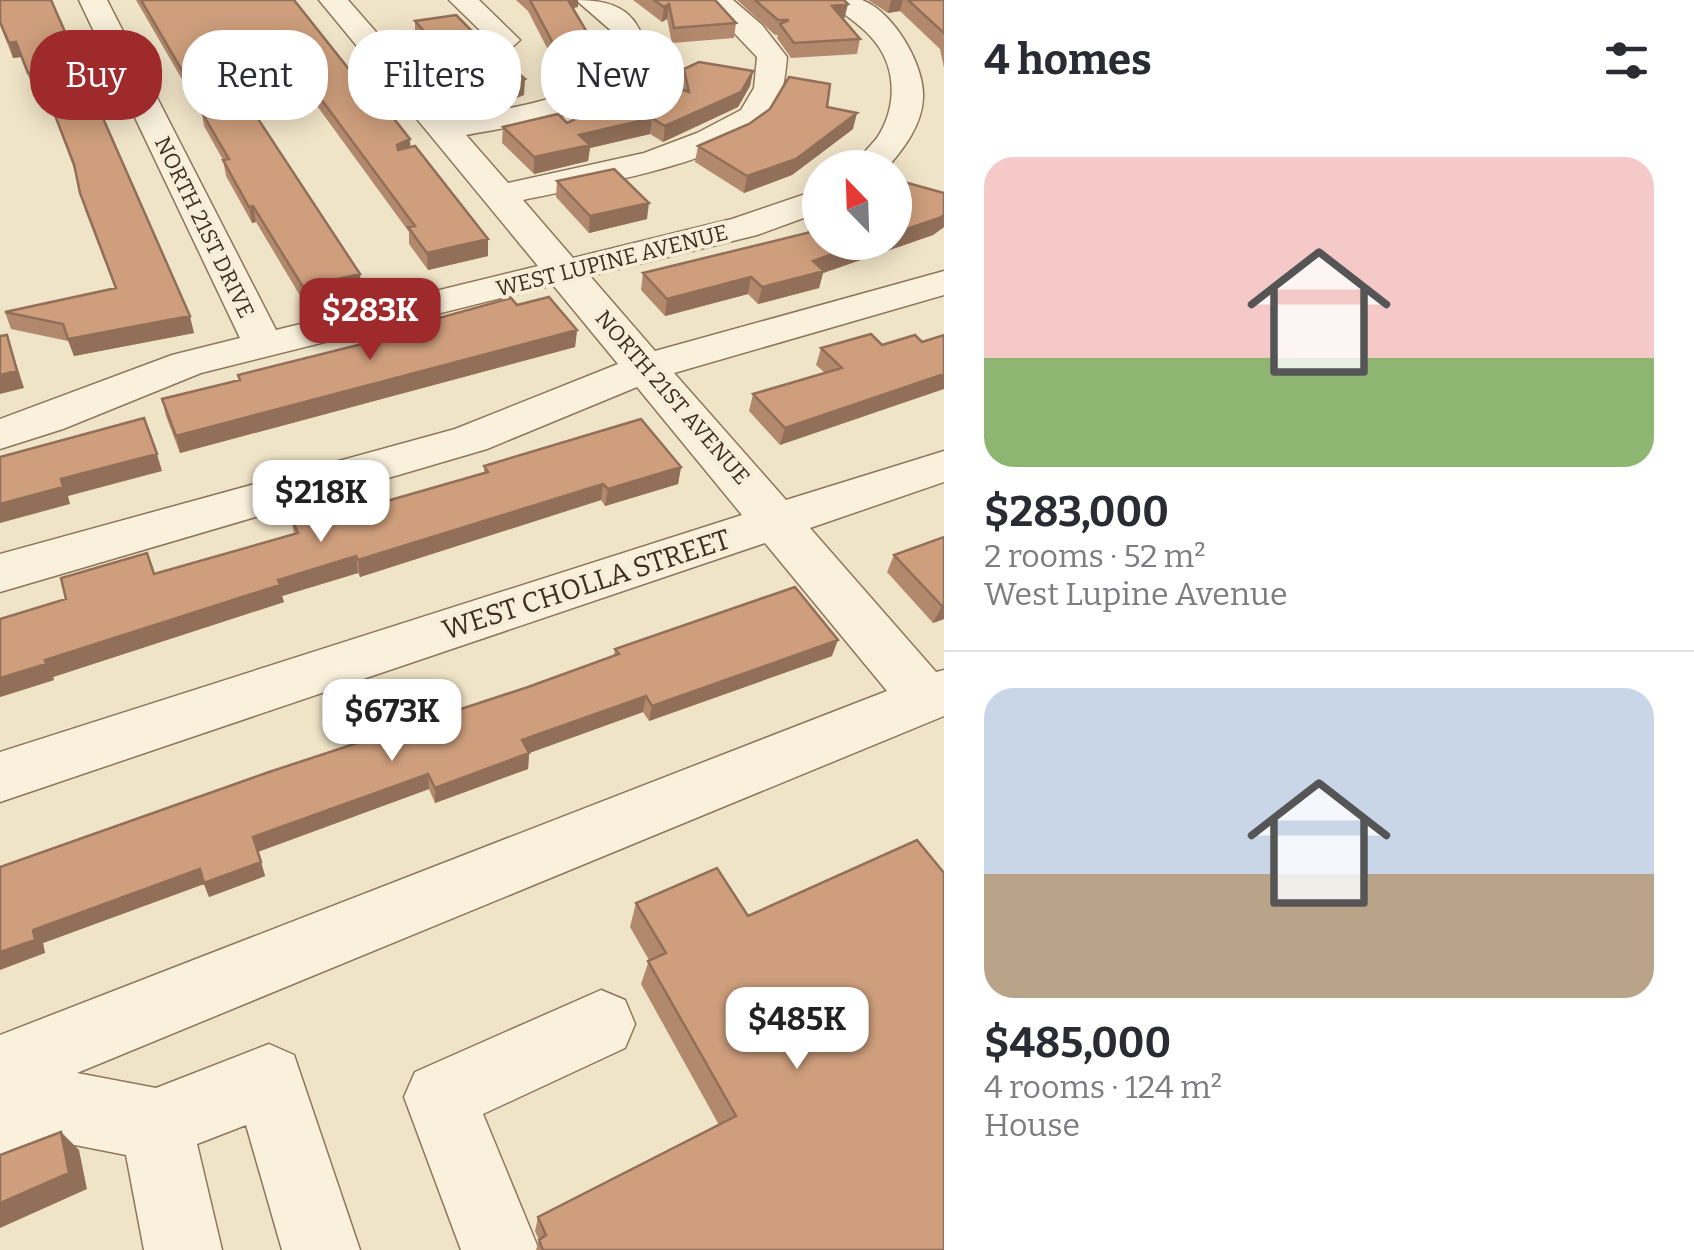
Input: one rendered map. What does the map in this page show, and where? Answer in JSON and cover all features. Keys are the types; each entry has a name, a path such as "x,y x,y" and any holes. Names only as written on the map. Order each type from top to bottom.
{"street":[{"name":"NORTH 21ST DRIVE","path":"93,0 264,346"},
{"name":"NORTH 21ST AVENUE","path":"333,0 359,30"},
{"path":"463,0 495,30"},
{"path":"444,130 580,99 624,74 632,60 634,44 630,33 590,0"},
{"path":"500,194 654,161 709,140 752,116 769,88 772,57 752,31 717,0"},
{"path":"844,0 914,62 910,91 917,117 888,150"},
{"name":"NORTH 21ST AVENUE","path":"436,120 779,521 935,695"},
{"name":"WEST LUPINE AVENUE","path":"0,434 73,412 140,380 187,364 744,228 802,207"},
{"path":"0,573 470,439 647,367 944,283"},
{"name":"WEST CHOLLA STREET","path":"0,777 944,466"},
{"path":"0,1070 935,695"},
{"path":"500,1250 440,1098 601,1024"},
{"path":"0,1138 75,1109 156,1124 269,1080 322,1250"},
{"path":"156,1124 183,1250"}],"building":[{"path":"0,0 51,0 64,30 30,30 28,73 16,42 9,43 0,22"},
{"path":"141,0 294,0 318,30 182,30 182,70 162,30"},
{"path":"530,0 568,0 586,30 546,30"},
{"path":"654,0 715,0 736,23 674,28 669,4 664,7"},
{"path":"755,0 844,0 848,4 832,6 860,39 794,43 780,24 789,20 778,20"},
{"path":"908,0 944,0 944,33"},
{"path":"456,15 471,30 423,30 415,21"},
{"path":"328,43 348,68 348,120 395,120 410,139 397,145 398,150 415,146 488,239 427,253 408,227 415,226 328,108"},
{"path":"699,62 753,71 741,92 684,118 684,90 689,92 684,69"},
{"path":"789,77 830,84 827,107 857,113 808,150 802,150 796,159 747,176 698,146 749,124 770,109"},
{"path":"541,118 567,123 643,120 579,135 590,145 534,157 503,127"},
{"path":"57,120 104,120 190,316 68,339 63,324 5,312 116,288 80,193 74,164"},
{"path":"206,120 259,120 360,274 303,287 253,206 249,207 223,160 229,159"},
{"path":"655,120 678,120 665,126"},
{"path":"614,169 649,203 590,216 557,181"},
{"path":"912,184 944,193 944,215 912,227"},
{"path":"802,234 802,260 816,260 813,261 824,271 762,287 751,277 667,299 643,273"},
{"path":"549,297 577,330 176,436 162,399 240,380 238,375 406,333 403,328 511,298 517,305"},
{"path":"871,334 882,345 915,335 922,342 944,335 944,374 785,428 753,394 842,368 821,348"},
{"path":"7,335 17,371 0,375 0,336"},
{"path":"144,418 157,454 61,479 63,487 0,504 0,457"},
{"path":"641,419 681,467 608,489 603,484 358,560 356,556 278,580 280,585 0,678 0,619 66,599 61,578 147,553 154,574 298,533 291,517 354,499 359,509 488,472 484,466"},
{"path":"944,537 944,605 942,606 894,555"},
{"path":"795,587 838,640 652,706 646,696 522,740 529,753 435,788 428,774 253,837 261,862 204,883 200,869 33,930 35,940 0,952 0,867 269,772 528,687 619,654 615,649"},
{"path":"917,840 944,873 944,1250 543,1250 539,1240 546,1235 538,1217 736,1116 648,961 666,953 636,903 717,868 748,916"},
{"path":"61,1132 69,1173 0,1203 0,1155"}]}
